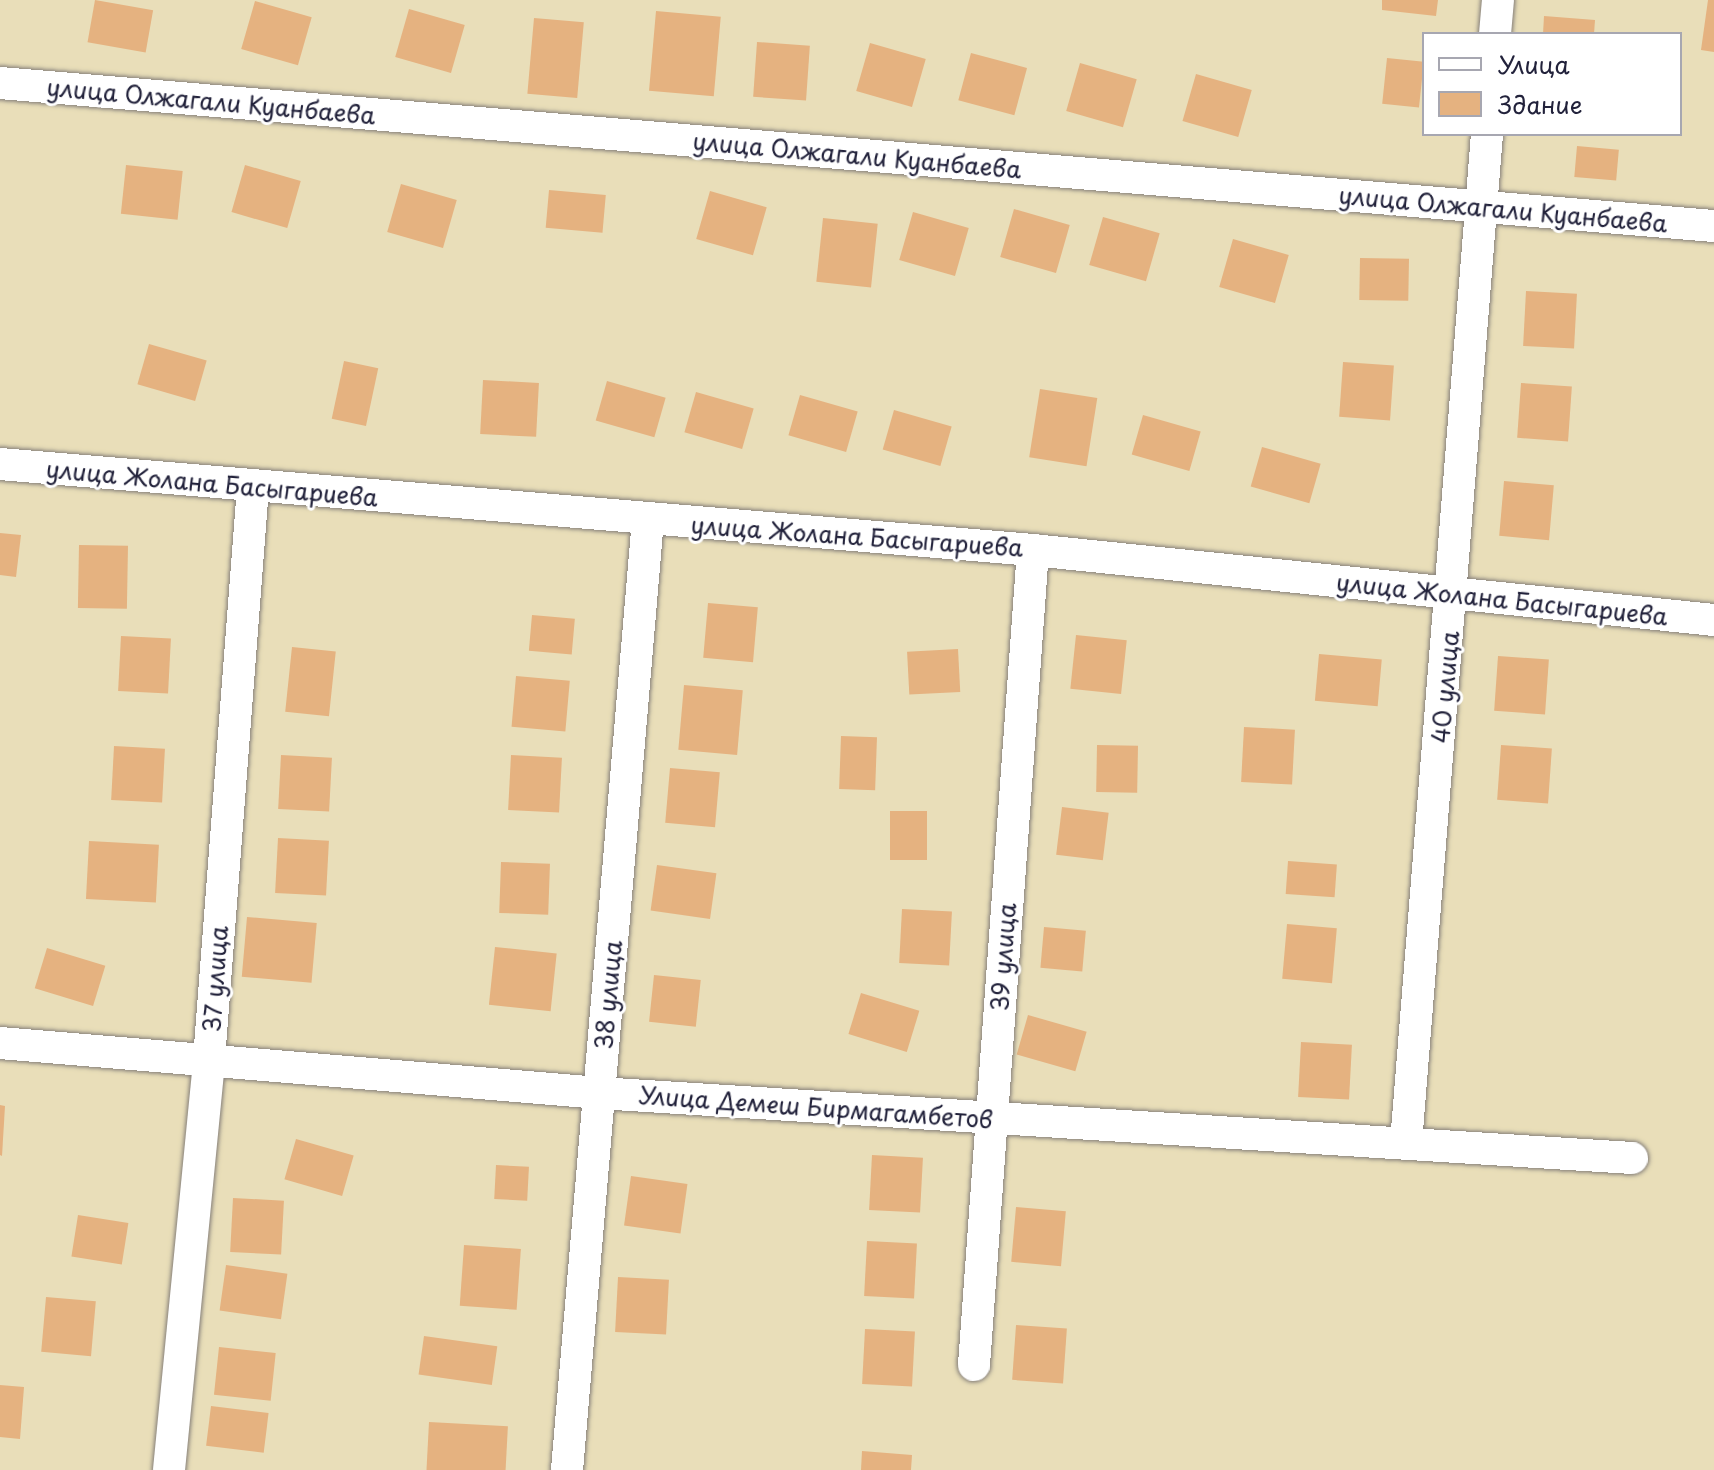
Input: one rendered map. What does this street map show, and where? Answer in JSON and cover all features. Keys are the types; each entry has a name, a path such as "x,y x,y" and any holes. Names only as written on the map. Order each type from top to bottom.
{"street":[{"path":"1495,32 1498,0"},
{"name":"улица Олжагали Куанбаева","path":"0,83 1714,226"},
{"name":"40 улица","path":"1406,1143 1453,596 1487,136"},
{"name":"улица Жолана Басыгариева","path":"0,464 1033,550 1453,596 1714,620"},
{"name":"37 улица","path":"169,1470 209,1059 253,487"},
{"name":"38 улица","path":"567,1470 648,520"},
{"name":"39 улица","path":"974,1365 1033,550"},
{"name":"Улица Демеш Бирмагамбетов","path":"0,1043 599,1093 1632,1158"}],"building":[{"path":"95,0 153,10 146,53 88,42"},
{"path":"1382,0 1438,0 1436,16 1382,10"},
{"path":"1708,0 1714,0 1714,52 1701,50"},
{"path":"255,1 312,17 298,65 241,49"},
{"path":"409,9 465,25 451,73 395,57"},
{"path":"656,11 721,17 714,96 649,91"},
{"path":"1544,16 1595,20 1594,32 1543,32"},
{"path":"534,18 584,22 577,98 527,94"},
{"path":"757,42 810,46 806,101 753,97"},
{"path":"870,43 926,59 912,107 856,91"},
{"path":"971,53 1027,68 1014,115 958,100"},
{"path":"1387,58 1422,62 1419,108 1382,104"},
{"path":"1080,63 1137,79 1123,127 1066,111"},
{"path":"1196,74 1252,90 1238,137 1182,121"},
{"path":"1577,146 1619,150 1616,181 1574,177"},
{"path":"126,165 183,171 178,220 121,214"},
{"path":"245,165 301,181 287,228 231,212"},
{"path":"401,184 457,200 443,248 387,232"},
{"path":"549,190 606,195 602,233 546,228"},
{"path":"710,191 767,207 753,255 696,239"},
{"path":"1014,209 1070,225 1056,273 1000,257"},
{"path":"913,212 969,228 955,276 899,260"},
{"path":"1103,217 1160,233 1146,281 1089,265"},
{"path":"823,218 878,224 871,287 816,282"},
{"path":"1233,239 1289,255 1275,303 1219,287"},
{"path":"1360,258 1409,259 1408,301 1359,300"},
{"path":"1526,291 1577,294 1574,349 1523,346"},
{"path":"149,344 207,361 195,401 137,384"},
{"path":"344,361 378,368 366,426 332,419"},
{"path":"1343,362 1394,366 1390,420 1339,417"},
{"path":"483,380 539,383 536,437 480,434"},
{"path":"607,381 666,398 654,437 596,420"},
{"path":"1521,383 1572,387 1568,441 1517,438"},
{"path":"1040,389 1097,398 1086,466 1029,457"},
{"path":"696,392 754,409 742,449 684,432"},
{"path":"800,395 858,412 846,452 788,435"},
{"path":"894,410 952,427 940,466 883,449"},
{"path":"1143,415 1201,432 1189,471 1132,454"},
{"path":"1262,447 1321,464 1309,503 1251,486"},
{"path":"1504,481 1554,485 1549,540 1499,536"},
{"path":"0,533 21,535 16,577 0,575"},
{"path":"79,545 128,546 127,609 78,608"},
{"path":"708,603 758,607 753,662 703,658"},
{"path":"532,615 575,619 572,655 529,651"},
{"path":"1076,635 1127,640 1121,694 1070,689"},
{"path":"121,636 171,639 168,694 118,691"},
{"path":"292,647 336,652 329,716 285,712"},
{"path":"958,649 960,692 909,695 907,652"},
{"path":"1319,654 1382,659 1378,706 1315,701"},
{"path":"1498,656 1549,660 1545,714 1494,711"},
{"path":"516,676 570,681 565,732 512,727"},
{"path":"684,685 743,690 737,755 678,750"},
{"path":"1244,727 1295,730 1292,785 1241,782"},
{"path":"841,736 877,737 875,790 839,789"},
{"path":"1097,745 1138,746 1137,793 1096,792"},
{"path":"1501,745 1552,749 1548,803 1497,800"},
{"path":"114,746 165,749 162,803 111,800"},
{"path":"281,755 332,758 329,812 278,809"},
{"path":"511,755 562,758 559,813 508,810"},
{"path":"670,768 720,772 715,827 665,823"},
{"path":"1062,807 1109,813 1103,860 1056,855"},
{"path":"890,811 927,811 927,860 890,860"},
{"path":"278,838 329,841 326,896 275,893"},
{"path":"89,841 159,845 156,903 86,899"},
{"path":"1288,861 1337,864 1335,897 1286,894"},
{"path":"501,862 550,864 548,915 499,913"},
{"path":"657,865 716,873 710,919 651,911"},
{"path":"902,909 952,912 949,966 899,963"},
{"path":"247,917 317,923 312,983 242,977"},
{"path":"1287,924 1337,928 1332,983 1282,979"},
{"path":"1044,927 1086,931 1082,972 1040,968"},
{"path":"495,947 557,953 551,1011 489,1005"},
{"path":"47,948 105,966 93,1006 35,988"},
{"path":"654,975 701,980 696,1027 649,1022"},
{"path":"861,993 919,1011 907,1052 848,1034"},
{"path":"1028,1015 1087,1032 1075,1071 1017,1054"},
{"path":"1301,1042 1352,1045 1349,1100 1298,1097"},
{"path":"0,1105 5,1106 2,1156 0,1155"},
{"path":"296,1139 354,1156 342,1196 284,1179"},
{"path":"872,1155 923,1158 920,1213 869,1210"},
{"path":"496,1165 529,1167 527,1201 494,1199"},
{"path":"631,1176 687,1184 680,1233 624,1226"},
{"path":"233,1198 284,1201 281,1255 230,1252"},
{"path":"1016,1207 1066,1211 1061,1266 1011,1262"},
{"path":"78,1215 128,1223 122,1264 71,1256"},
{"path":"867,1241 917,1244 914,1299 864,1296"},
{"path":"464,1245 521,1249 517,1310 460,1306"},
{"path":"226,1265 287,1274 281,1319 220,1311"},
{"path":"618,1277 669,1280 666,1335 615,1332"},
{"path":"46,1297 96,1301 91,1356 41,1352"},
{"path":"1016,1325 1067,1329 1063,1383 1012,1380"},
{"path":"865,1329 915,1332 912,1387 862,1384"},
{"path":"424,1336 497,1346 492,1385 419,1375"},
{"path":"219,1347 276,1353 271,1401 214,1395"},
{"path":"0,1385 24,1387 20,1439 0,1437"},
{"path":"211,1406 269,1413 264,1453 206,1446"},
{"path":"429,1422 508,1426 506,1470 426,1470"},
{"path":"862,1451 912,1455 911,1470 861,1470"}]}
